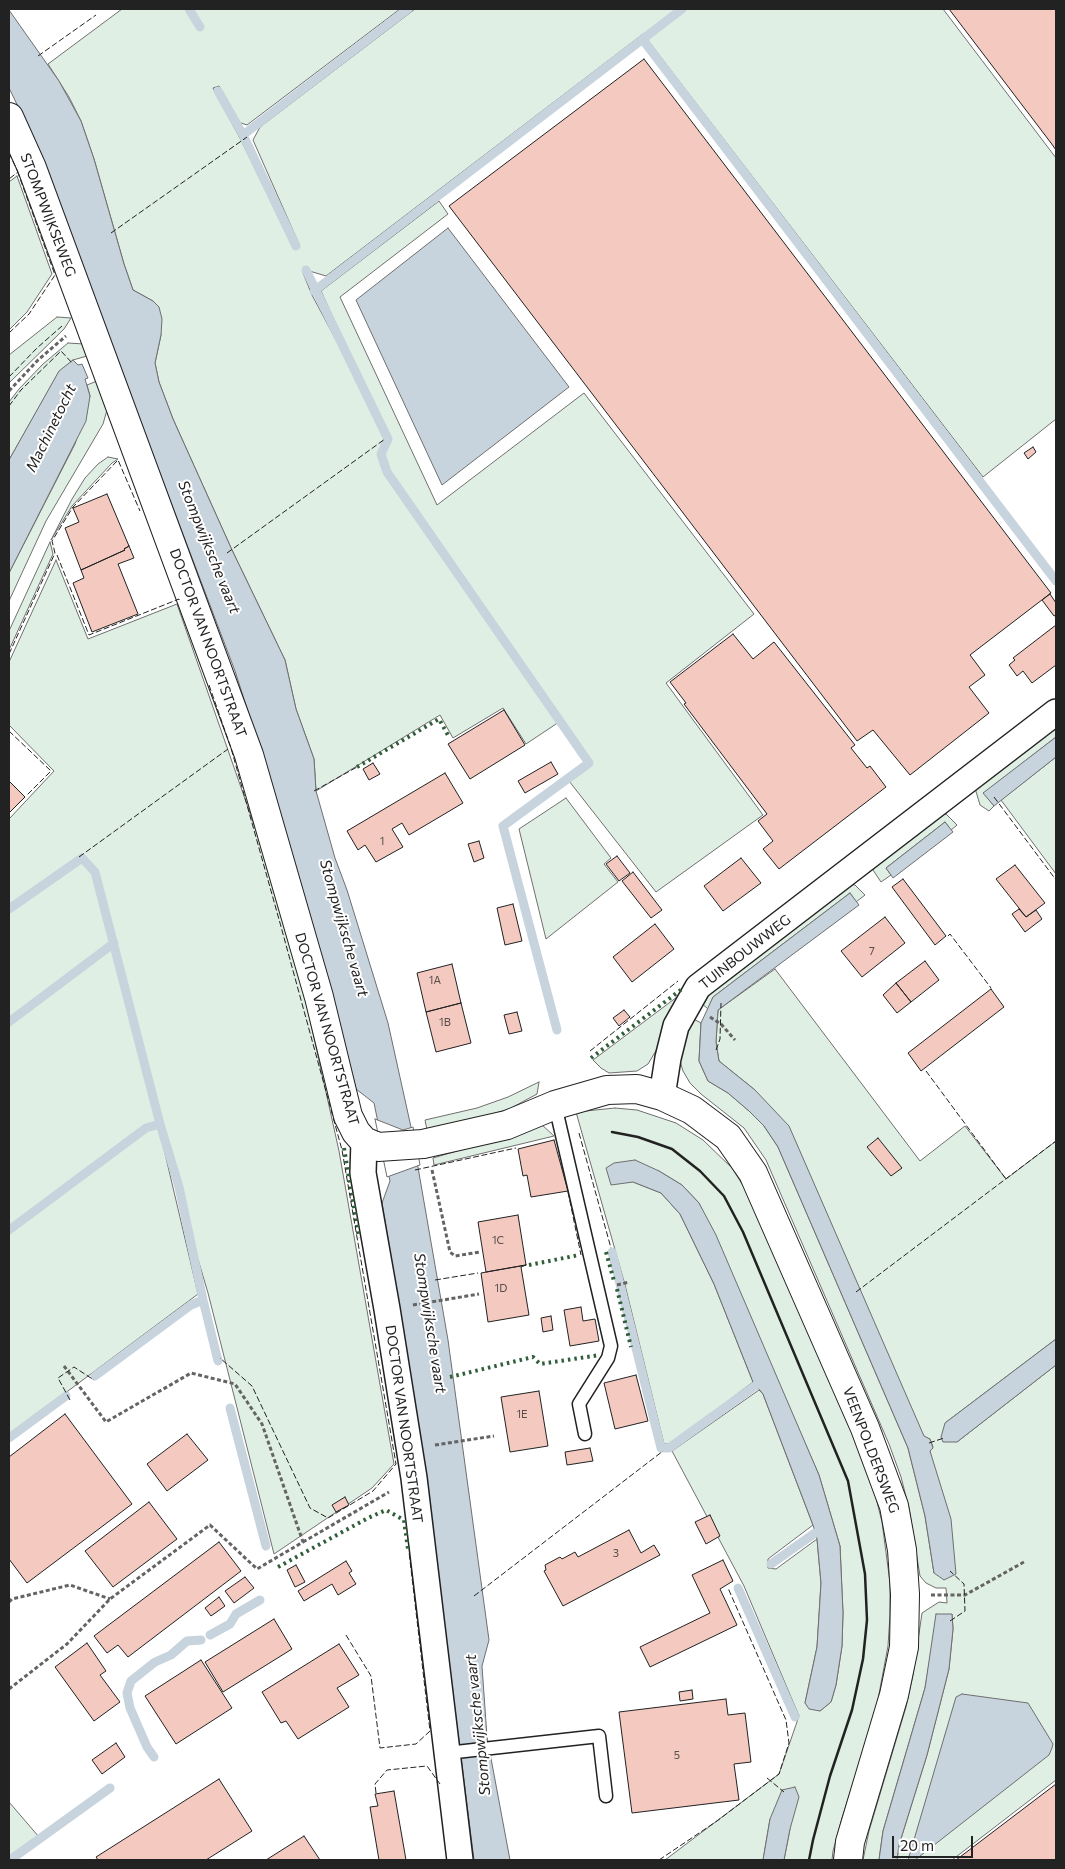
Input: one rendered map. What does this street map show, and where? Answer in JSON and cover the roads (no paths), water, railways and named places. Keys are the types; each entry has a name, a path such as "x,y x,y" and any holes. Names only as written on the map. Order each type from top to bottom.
{"street":[{"name":"STOMPWIJKSEWEG","path":"9,117 32,168 85,315"},
{"name":"DOCTOR VAN NOORTSTRAAT","path":"85,315 249,754 319,997 348,1116 356,1132 371,1144 363,1173 414,1478 453,1753 460,1860"},
{"name":"TUINBOUWWEG","path":"662,1096 668,1058 676,1026 698,987 1056,712"},
{"path":"371,1144 399,1147 507,1126 555,1105 607,1090 637,1089 662,1096"},
{"name":"VEENPOLDERSWEG","path":"662,1096 692,1110 728,1137 753,1173 865,1428 894,1506 902,1550 905,1594 904,1647 894,1695 850,1842 848,1860"}],"lane":[{"path":"555,1105 611,1346 608,1358 579,1404 585,1434"},
{"path":"453,1753 599,1736 606,1796"}],"water":[{"name":"Stompwijksche vaart","path":"9,10 59,81 81,121 133,290 153,301 159,307 162,319 161,335 155,363 159,382 173,419 232,550 285,660 296,709 314,759 316,791 335,858 347,890 388,1023 411,1127 448,1340 489,1640 482,1666 487,1737 510,1860 474,1860 420,1434 382,1203 390,1181 374,1103 356,1089 326,972 271,783 235,671 29,129 9,88"},
{"path":"448,228 569,387 442,485 356,300"},
{"name":"Machinetocht","path":"73,360 78,365 82,364 88,378 85,379 90,396 86,421 9,573 9,460 59,371"},
{"path":"1056,737 1056,757 994,806 983,793"},
{"path":"945,822 953,832 893,878 886,868"},
{"path":"850,893 859,905 718,1010 716,1042 719,1061 755,1090 789,1126 924,1436 930,1439 933,1448 930,1451 951,1519 956,1574 944,1580 934,1573 925,1516 908,1448 778,1147 764,1126 749,1111 728,1093 708,1081 699,1061 701,1023 713,997"},
{"path":"635,1160 659,1171 682,1185 699,1203 716,1235 819,1475 840,1546 843,1613 842,1646 836,1685 831,1702 820,1711 809,1709 805,1703 817,1647 821,1583 817,1539 813,1525 763,1394 753,1382 714,1284 680,1214 661,1193 633,1182 611,1185 606,1168 614,1163"},
{"path":"1056,1339 1056,1365 957,1442 943,1442 941,1437 945,1423"},
{"path":"936,1614 952,1614 953,1629 949,1669 927,1755 899,1845 897,1860 879,1860 883,1831 925,1688"},
{"path":"962,1694 1028,1703 1053,1744 1052,1748 1049,1755 915,1860 908,1860 956,1697"},
{"path":"795,1787 799,1797 784,1860 763,1860 770,1819 782,1790"}],"waterway":[{"path":"189,9 200,27"},
{"path":"243,135 408,9"},
{"path":"314,291 682,9"},
{"path":"643,40 1056,581"},
{"path":"218,91 243,135 296,246"},
{"path":"306,270 388,439 381,454 387,472 589,763 503,826 557,1030"},
{"path":"9,909 82,858 95,872 160,1124 179,1187 218,1361"},
{"path":"9,1022 114,943"},
{"path":"9,1230 146,1128 160,1124"},
{"path":"612,1252 661,1448 669,1448 755,1386"},
{"path":"95,1376 191,1305 203,1300"},
{"path":"9,1438 66,1396"},
{"path":"230,1408 266,1546"},
{"path":"771,1564 815,1533"},
{"path":"738,1588 795,1717"},
{"path":"210,1635 230,1624 236,1614 260,1600"},
{"path":"154,1757 147,1747 130,1708 127,1693 131,1681 155,1662 171,1655 187,1641 201,1640"},
{"path":"10,1860 110,1788"}]}
